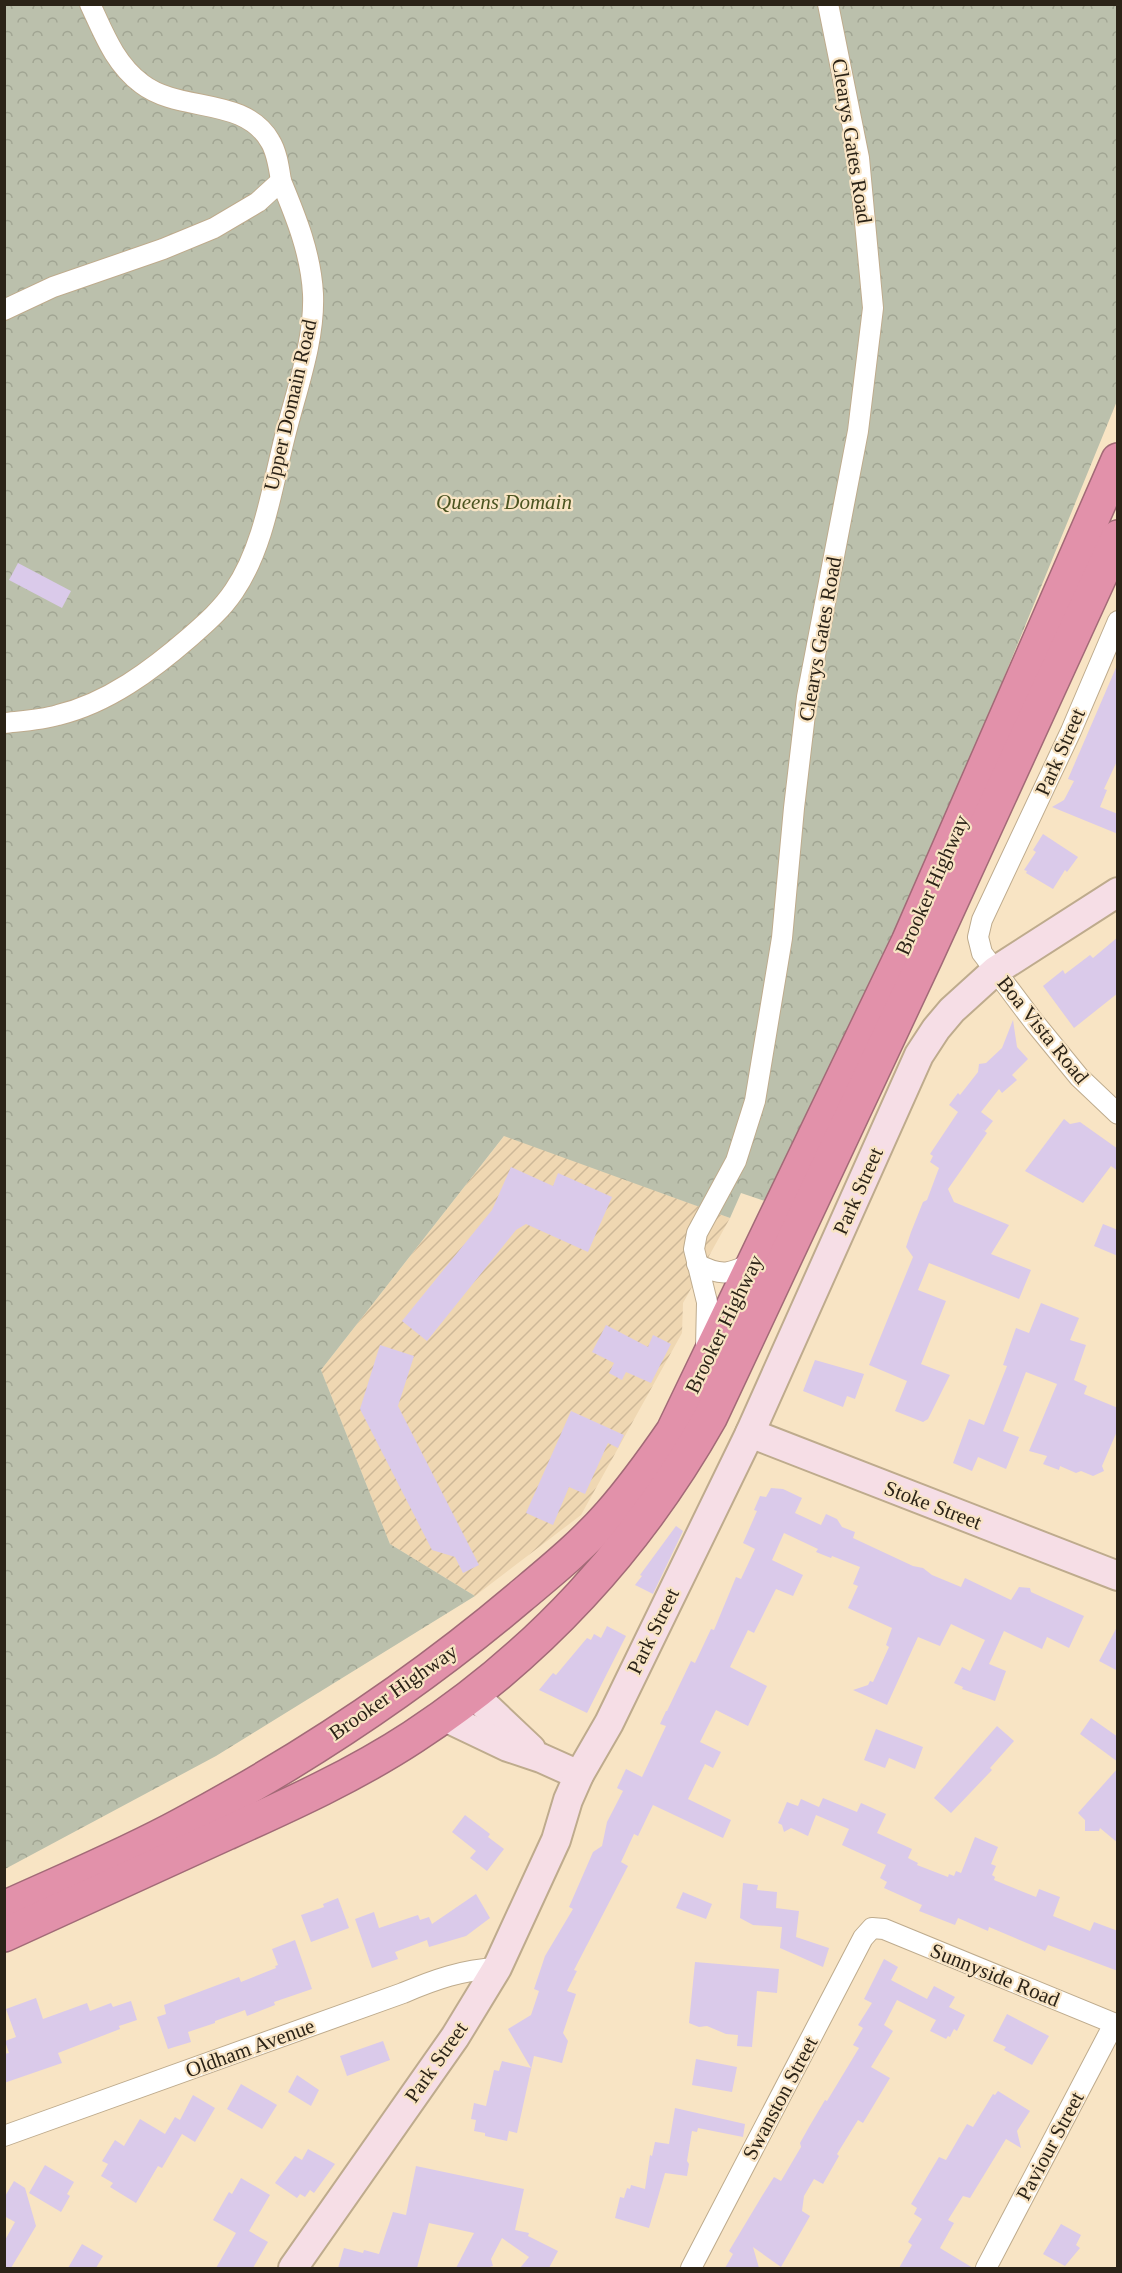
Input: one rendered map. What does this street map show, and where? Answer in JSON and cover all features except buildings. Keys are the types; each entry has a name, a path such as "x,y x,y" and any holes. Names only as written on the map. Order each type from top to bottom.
{"highway":[{"name":"Brooker Highway","path":"4,1908 179,1827 333,1735 473,1637 566,1558 609,1515 645,1471 673,1431 908,942 1118,460"},
{"name":"Brooker Highway","path":"4,1935 317,1792 378,1759 443,1716 514,1662 589,1588 633,1535 686,1459 710,1418 926,957 1118,537"},
{"path":"333,1735 361,1728 434,1688 473,1694"}],"street":[{"name":"Upper Domain Road","path":"4,723 58,716 91,704 125,686 154,668 223,606 239,583 261,531 309,337 313,295 308,258 298,223 281,181 270,141 246,118 229,111 172,99 144,86 127,71 113,53 90,4"},
{"name":"Clearys Gates Road","path":"701,1370 706,1342 707,1302 694,1249 697,1233 736,1161 755,1101 782,938 807,697 858,431 873,308 859,158 828,4"},
{"path":"4,310 53,287 154,253 214,228 258,202 281,181"},
{"name":"Park Street","path":"293,2268 455,2037 497,1968 556,1840 579,1775 609,1724 750,1433 919,1055 936,1029 988,962 978,937 982,920 1071,731 1118,621"},
{"path":"988,962 1118,892"},
{"name":"Boa Vista Road","path":"988,962 1079,1077 1118,1114"},
{"path":"697,1264 722,1274 734,1272 754,1262"},
{"name":"Stoke Street","path":"750,1433 1118,1576"},
{"path":"508,1728 501,1716 497,1696 500,1683 514,1662"},
{"path":"473,1694 541,1758"},
{"path":"443,1716 508,1747 541,1758 579,1775"},
{"name":"Sunnyside Road","path":"872,1928 885,1929 1116,2025"},
{"name":"Swanston Street","path":"691,2268 863,1938 872,1928"},
{"name":"Oldham Avenue","path":"4,2136 392,1997 446,1975 497,1968"},
{"name":"Paviour Street","path":"986,2268 1116,2025"}],"shaded area":[{"path":"505,1135 730,1218 683,1303 682,1333 581,1515 475,1596 390,1544 321,1370"}],"green space":[{"name":"Queens Domain","path":"4,5 1118,5 1117,401 901,929 765,1201 741,1193 730,1218 504,1136 321,1370 390,1544 475,1596 216,1756 5,1869"}]}
